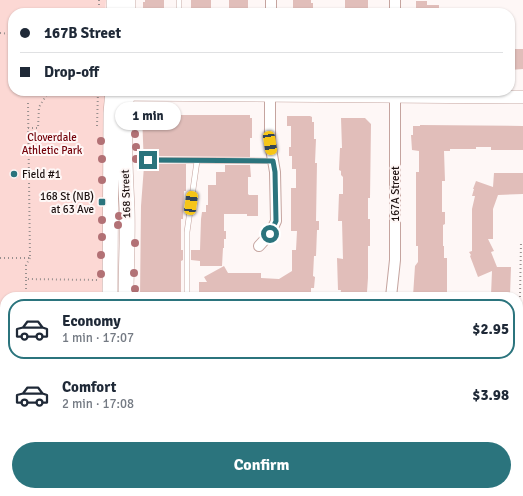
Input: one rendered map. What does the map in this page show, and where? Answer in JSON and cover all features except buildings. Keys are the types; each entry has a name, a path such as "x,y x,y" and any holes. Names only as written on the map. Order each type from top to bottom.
{"main road":[{"name":"168 Street","path":"110,292 111,113 118,96"},
{"name":"168 Street","path":"120,96 124,116 124,166 127,209 126,292"},
{"path":"111,259 116,271 118,292"}],"street":[{"path":"259,246 270,234 276,221 275,172 270,143 270,96"},
{"name":"167A Street","path":"392,292 395,260 395,96"},
{"path":"480,96 523,97"}],"lane":[{"path":"148,160 273,161"},
{"path":"187,292 187,232 197,161"}],"path":[{"path":"28,128 38,128 38,107 46,96"},
{"path":"98,96 98,103"},
{"path":"26,292 26,265 30,258 28,103"},
{"path":"520,292 521,242"},
{"path":"0,258 30,258"},
{"path":"26,279 98,280"}],"green space":[{"name":"Cloverdale Athletic Park","path":"0,0 106,0 105,8 8,8 8,96 105,96 103,292 0,292"}],"place":[{"name":"Field #1","path":"14,174"},
{"name":"168 St (NB) at 63 Ave","path":"102,202"}],"route":[{"path":"148,160 273,161 275,172 276,221 270,234"}]}
